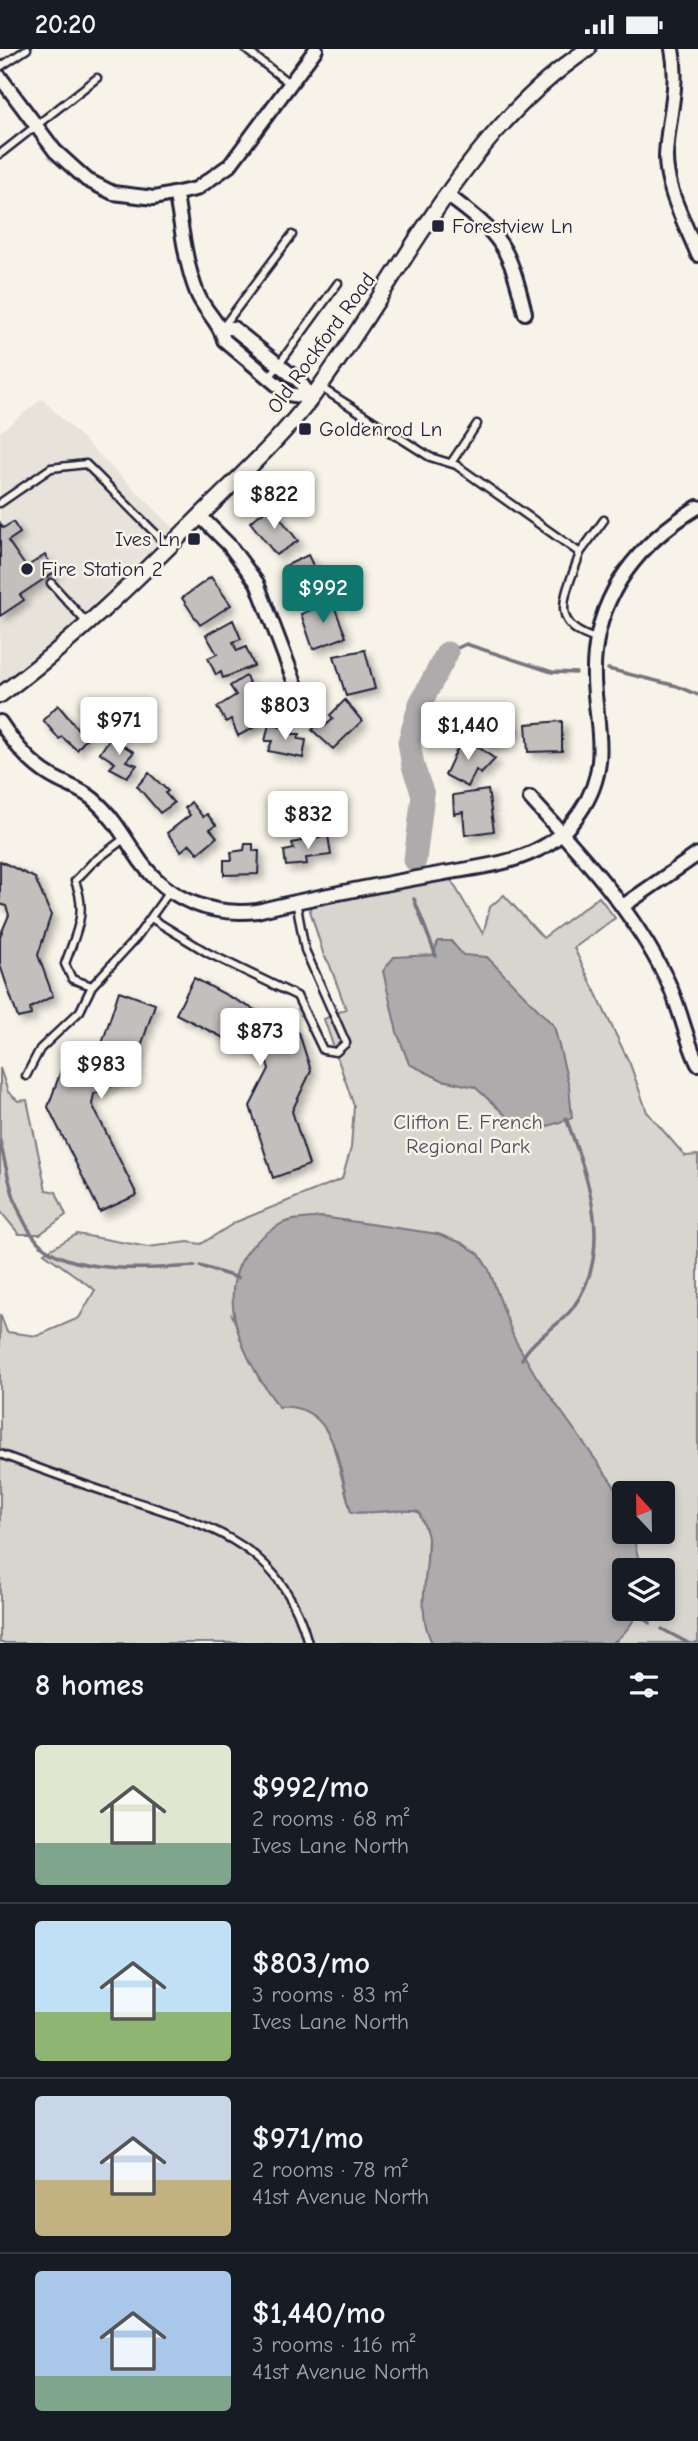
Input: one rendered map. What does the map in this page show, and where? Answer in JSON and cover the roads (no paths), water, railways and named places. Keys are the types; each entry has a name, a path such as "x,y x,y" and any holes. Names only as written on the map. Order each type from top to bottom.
{"street":[{"path":"0,77 69,166 104,190 132,197 176,195 196,189 230,165 316,49"},
{"name":"Old Rockford Road","path":"0,695 88,624 169,547 316,392 447,195 508,120 544,84 588,49"},
{"path":"672,49 677,72 676,95 666,161 678,207 698,255"},
{"path":"176,195 197,294 208,314 221,328 224,340 288,394 316,392"},
{"path":"447,195 500,240 512,264 525,313"},
{"path":"221,328 233,328 316,392"},
{"path":"0,722 29,759 48,775 89,796 110,814 150,874 169,892 211,910 234,913 516,859 563,834 589,798 598,777 602,757 594,675 597,639 617,584 635,557 656,535 698,507"},
{"path":"200,516 229,545 257,583 295,683"},
{"path":"530,798 624,906 667,979 698,1064"},
{"path":"624,906 698,854"}],"lane":[{"path":"0,67 27,49"},
{"path":"245,49 291,84"},
{"path":"0,154 97,78"},
{"path":"221,328 292,235"},
{"path":"269,378 338,283"},
{"path":"316,392 430,457 451,463 580,553"},
{"path":"451,463 477,424"},
{"path":"0,503 51,468 86,464 169,547"},
{"path":"597,639 577,633 566,623 563,607 580,553 604,520"},
{"path":"51,583 88,624"},
{"path":"92,985 72,979 65,964 82,915 82,899 75,881 92,863 127,836"},
{"path":"26,1076 40,1049 80,1011 92,985 151,918 169,892"},
{"path":"151,918 208,953 297,996 323,1050 336,1052 346,1044 305,950 296,901"},
{"path":"0,1454 229,1535 266,1564 284,1587 304,1627 308,1643"}],"waterway":[{"path":"447,653 466,644 552,672 576,673"},
{"path":"415,860 423,795 413,766 409,742 420,704 447,653"},
{"path":"608,669 677,686 698,695"},
{"path":"414,899 436,956"},
{"path":"522,1359 532,1345 572,1309 585,1287 592,1263 594,1215 583,1166 566,1118"},
{"path":"0,1141 13,1194 23,1220 38,1242 52,1253 90,1265 135,1268 195,1266"},
{"path":"200,1266 238,1278"},
{"path":"662,1629 688,1643"}],"place":[{"name":"Forestview Ln","path":"438,226"},
{"name":"Goldenrod Ln","path":"305,429"},
{"name":"Ives Ln","path":"194,539"},
{"name":"Fire Station 2","path":"27,569"}],"park label":[{"name":"Clifton E. French Regional Park","path":"468,1134"}]}
